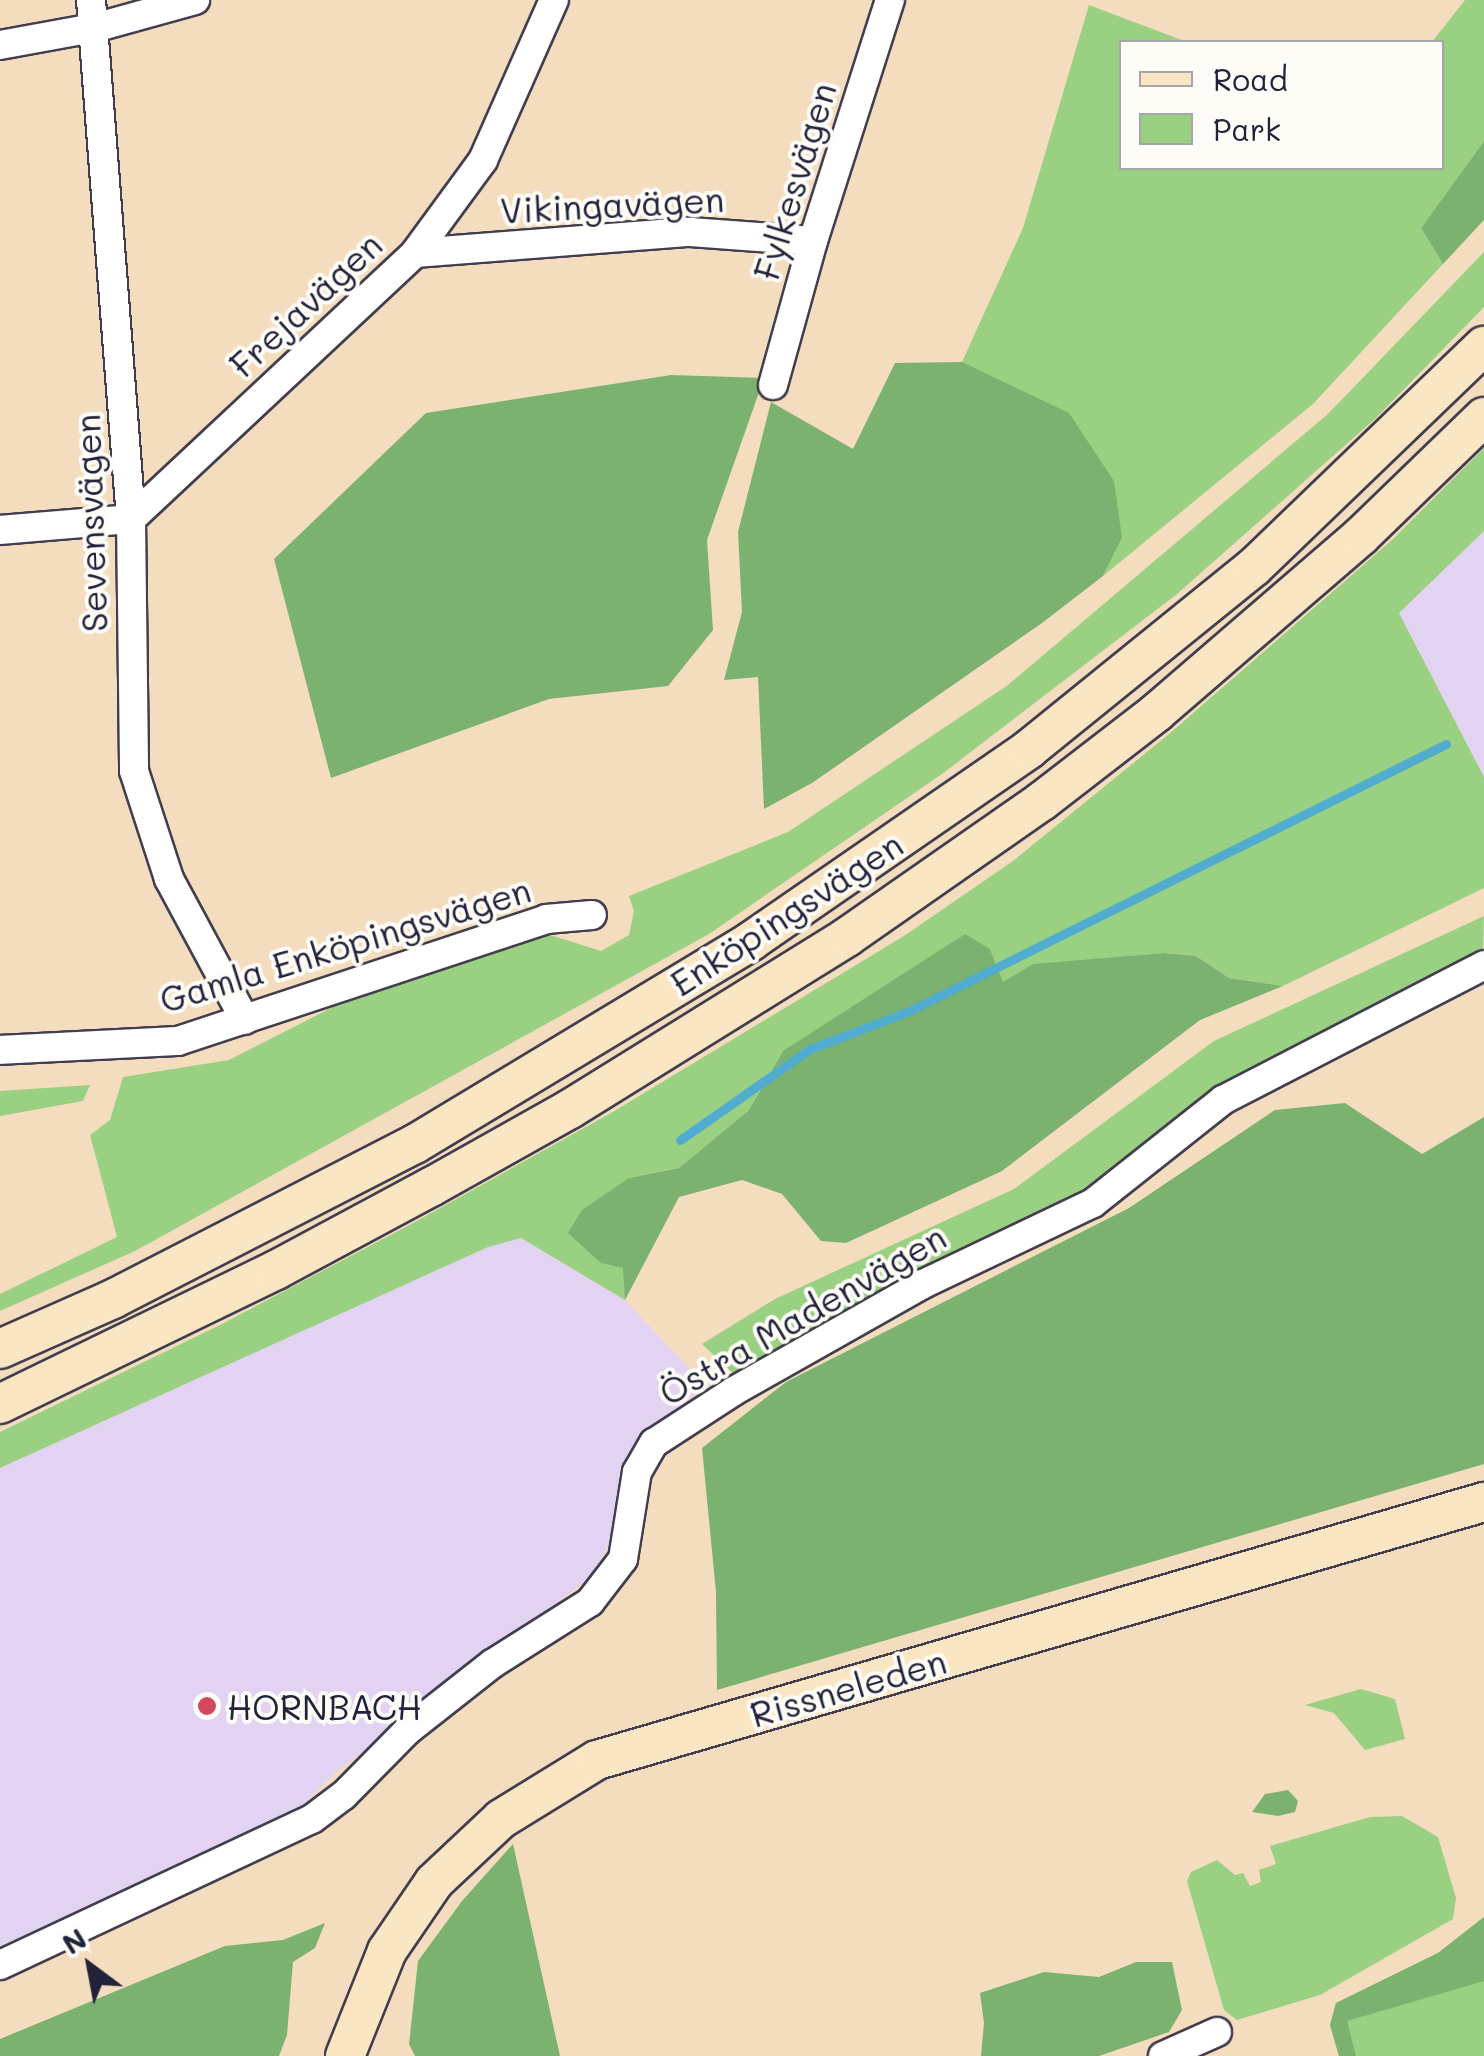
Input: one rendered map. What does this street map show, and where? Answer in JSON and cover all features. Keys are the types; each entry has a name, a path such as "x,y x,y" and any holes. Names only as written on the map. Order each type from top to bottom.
{"main road":[{"name":"Enköpingsvägen","path":"0,1349 113,1299 415,1144 751,941 1029,749 1224,592 1484,346"},
{"name":"Enköpingsvägen","path":"0,1404 259,1279 431,1187 570,1109 847,937 1042,801 1157,712 1361,536 1484,417"},
{"name":"Rissneleden","path":"345,2056 388,1951 434,1882 501,1818 597,1760 1484,1502"}],"street":[{"path":"0,45 93,14 196,0"},
{"name":"Frejavägen","path":"131,519 415,253 483,160 554,0"},
{"name":"Fylkesvägen","path":"773,386 813,241 890,0"},
{"name":"Sevensvägen","path":"93,14 131,519 134,772 169,879 245,1020"},
{"name":"Vikingavägen","path":"415,253 690,232 813,241"},
{"path":"0,530 131,519"},
{"name":"Gamla Enköpingsvägen","path":"0,1050 178,1041 546,919 592,915"},
{"name":"Östra Madenvägen","path":"0,1966 312,1820 450,1697 590,1602 623,1559 636,1472 654,1443 734,1391 923,1284 1092,1202 1223,1100 1484,965"},
{"path":"1170,2055 1217,2032"}],"shaded area":[{"path":"1484,531 1484,777 1399,613"},
{"path":"521,1238 625,1300 705,1385 656,1433 620,1525 591,1577 334,1774 295,1813 0,1946 0,1468 487,1247"}],"green space":[{"path":"1465,0 1484,0 1484,141 1421,228 1443,264 1313,404 1103,576 1122,538 962,362 1023,228 1089,5 1182,40 1119,40 1119,170 1444,170 1444,40 1434,40"},
{"path":"1484,141 1484,220 1443,264 1421,228"},
{"path":"1484,252 1484,307 1376,418 1177,594 942,774 709,934 135,1251 0,1311 0,1294 117,1237 90,1135 110,1120 123,1077 229,1060 335,1006 547,934 601,951 629,935 634,911 629,896 788,832 1008,685 1328,414"},
{"path":"962,362 1069,413 1114,481 1122,538 1103,576 1042,623 812,783 764,809 758,677 724,680 742,612 738,532 771,402 853,449 895,363"},
{"path":"671,375 764,378 707,540 713,630 668,686 549,699 331,778 274,559 426,413"},
{"path":"1484,448 1484,531 1399,613 1484,777 1484,888 1283,986 1229,978 1196,956 1164,953 1099,959 1003,983 990,949 783,1051 749,1110 679,1168 629,1178 625,1300 521,1238 488,1247 0,1468 0,1432 222,1324 415,1222 611,1113 904,936 1013,861 1169,734 1392,540"},
{"path":"1484,916 1483,948 1221,1084 1087,1190 930,1265 735,1375 702,1344 775,1299 1014,1189 1214,1041"},
{"path":"965,934 990,949 1003,982 1033,964 1164,953 1196,956 1229,978 1283,986 1200,1020 1002,1171 846,1243 821,1241 782,1194 742,1180 679,1197 625,1300 623,1268 601,1263 568,1233 582,1210 629,1178 679,1168 749,1110 783,1051"},
{"path":"90,1085 83,1101 0,1116 0,1091"},
{"path":"1345,1103 1422,1154 1484,1117 1484,1464 717,1690 716,1592 702,1448 786,1382 1129,1208 1275,1110"},
{"path":"1361,1689 1395,1699 1405,1739 1365,1750 1334,1713 1305,1705"},
{"path":"1288,1790 1298,1801 1295,1812 1278,1816 1252,1812 1265,1794"},
{"path":"1402,1816 1438,1837 1456,1898 1453,1919 1320,1995 1237,2020 1224,2010 1187,1881 1191,1872 1217,1860 1235,1875 1243,1873 1250,1886 1261,1882 1259,1870 1276,1864 1270,1846 1370,1817"},
{"path":"513,1844 560,2056 415,2056 409,2044 418,1961 462,1901"},
{"path":"1484,1917 1484,2056 1339,2056 1330,2025 1336,2003 1438,1953"},
{"path":"1484,1917 1484,1981 1347,2021 1356,2056 1339,2056 1330,2025 1336,2003 1438,1953"},
{"path":"325,1923 315,1948 293,1962 287,2035 279,2056 0,2056 0,2039 225,1946 283,1940"},
{"path":"1136,1962 1172,1962 1182,2010 1169,2032 1099,2056 981,2056 984,2023 980,1993 1044,1972 1099,1977"}],"waterway":[{"path":"680,1140 810,1049 907,1012 1446,744"}],"place":[{"name":"HORNBACH","path":"207,1706"}]}
